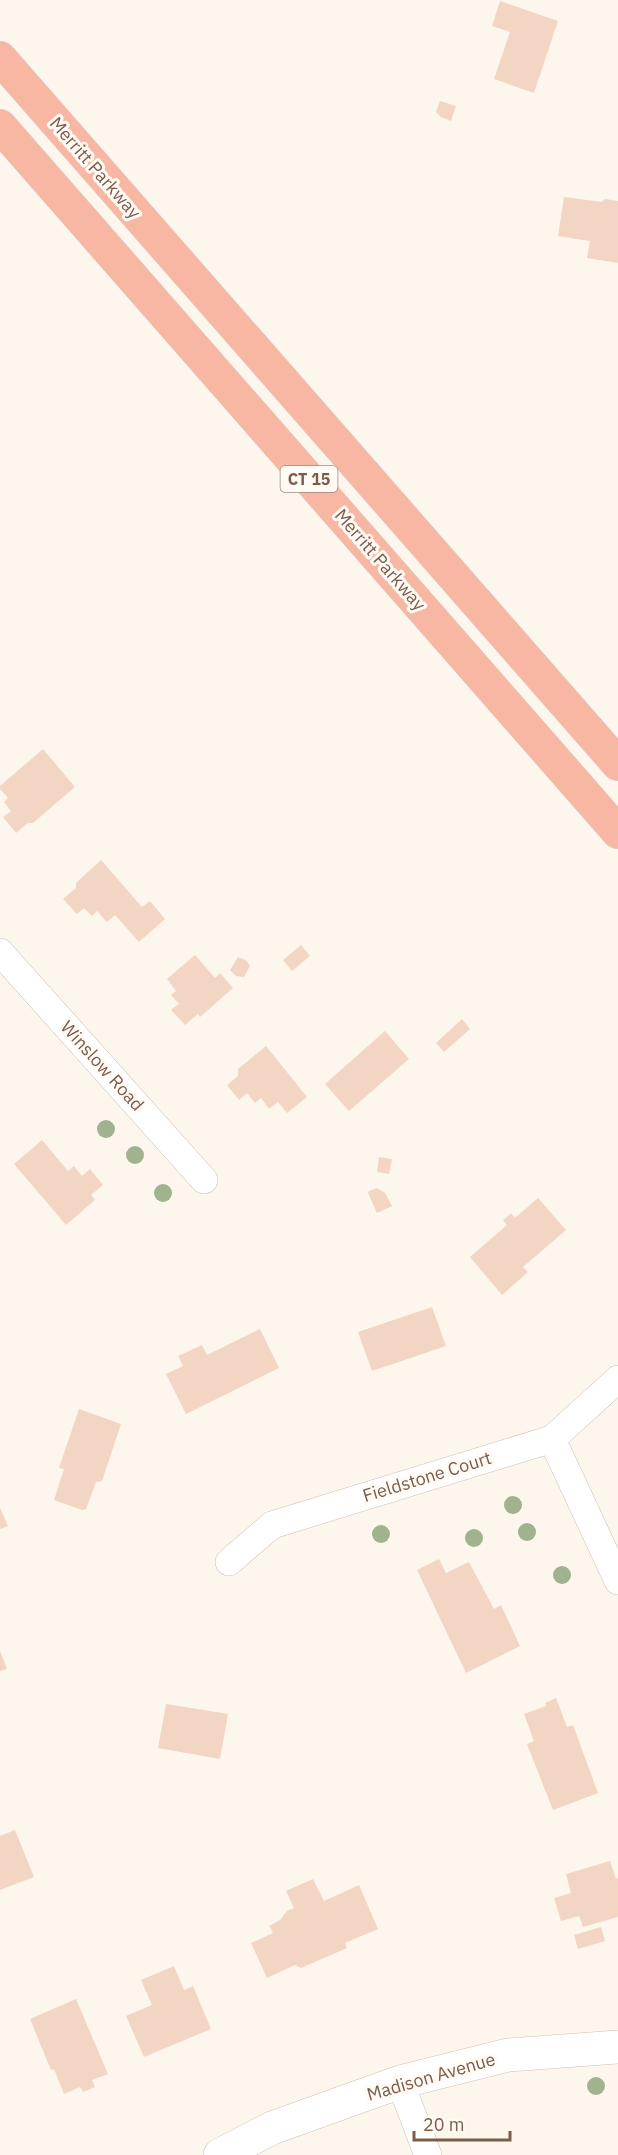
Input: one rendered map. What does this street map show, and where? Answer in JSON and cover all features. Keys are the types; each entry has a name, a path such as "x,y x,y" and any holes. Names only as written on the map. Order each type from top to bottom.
{"highway":[{"name":"Merritt Parkway","path":"0,58 618,764"},
{"name":"Merritt Parkway","path":"0,126 618,832"}],"street":[{"name":"Winslow Road","path":"0,952 204,1180"},
{"name":"Fieldstone Court","path":"229,1562 272,1526 552,1439 618,1379"},
{"path":"552,1439 618,1581"},
{"name":"Madison Avenue","path":"220,2155 272,2128 400,2082 508,2055 618,2047"},
{"path":"400,2082 428,2155"}],"building":[{"path":"500,1 558,21 534,93 494,79 510,32 492,26"},
{"path":"440,101 456,106 451,121 436,112"},
{"path":"564,197 602,202 605,199 618,201 618,263 587,258 590,241 558,236"},
{"path":"43,749 75,787 33,823 28,823 16,833 3,817 11,811 4,802 8,798 0,786"},
{"path":"101,860 142,907 150,901 165,919 139,942 115,915 107,922 97,911 92,916 84,908 77,914 63,899 76,888 76,883"},
{"path":"301,945 310,956 292,971 283,960"},
{"path":"195,955 215,978 220,973 233,988 200,1017 198,1014 185,1025 171,1010 179,1004 171,995 176,991 167,979"},
{"path":"238,957 246,960 250,966 244,977 236,976 230,970"},
{"path":"462,1019 470,1029 444,1052 436,1043"},
{"path":"385,1031 409,1059 349,1111 325,1084"},
{"path":"266,1046 307,1097 287,1113 278,1102 269,1109 261,1098 255,1103 247,1093 239,1100 227,1085 238,1076 238,1069"},
{"path":"42,1140 68,1171 74,1166 82,1176 90,1169 103,1185 91,1195 95,1200 66,1225 14,1164"},
{"path":"379,1157 392,1159 389,1174 377,1172"},
{"path":"377,1188 385,1193 392,1206 377,1213 368,1193"},
{"path":"538,1198 566,1230 523,1267 528,1272 502,1295 470,1257 507,1225 503,1220 511,1213 515,1218"},
{"path":"432,1307 446,1346 372,1371 358,1332"},
{"path":"260,1329 279,1368 186,1414 166,1374 183,1366 178,1356 202,1345 207,1355"},
{"path":"79,1409 121,1424 102,1481 96,1482 86,1509 82,1510 54,1500 64,1469 59,1468"},
{"path":"0,1508 8,1526 0,1529"},
{"path":"439,1559 446,1573 469,1562 494,1609 501,1605 520,1646 466,1673 417,1570"},
{"path":"0,1651 7,1669 0,1671"},
{"path":"556,1698 567,1727 573,1725 598,1793 553,1810 527,1744 534,1741 524,1714 546,1706 545,1703"},
{"path":"166,1704 228,1714 220,1759 158,1748"},
{"path":"15,1830 34,1877 0,1890 0,1836"},
{"path":"610,1861 616,1879 618,1878 618,1917 583,1927 579,1916 561,1921 554,1898 571,1893 566,1874"},
{"path":"313,1879 324,1901 359,1885 378,1929 345,1943 347,1948 301,1968 295,1965 267,1978 251,1943 273,1933 269,1926 294,1908 286,1891"},
{"path":"601,1927 605,1941 578,1949 574,1935"},
{"path":"174,1966 184,1990 193,1986 211,2029 144,2057 126,2016 152,2005 141,1980"},
{"path":"76,1999 108,2074 92,2080 95,2087 83,2092 80,2087 64,2094 54,2069 51,2070 30,2019"}]}
